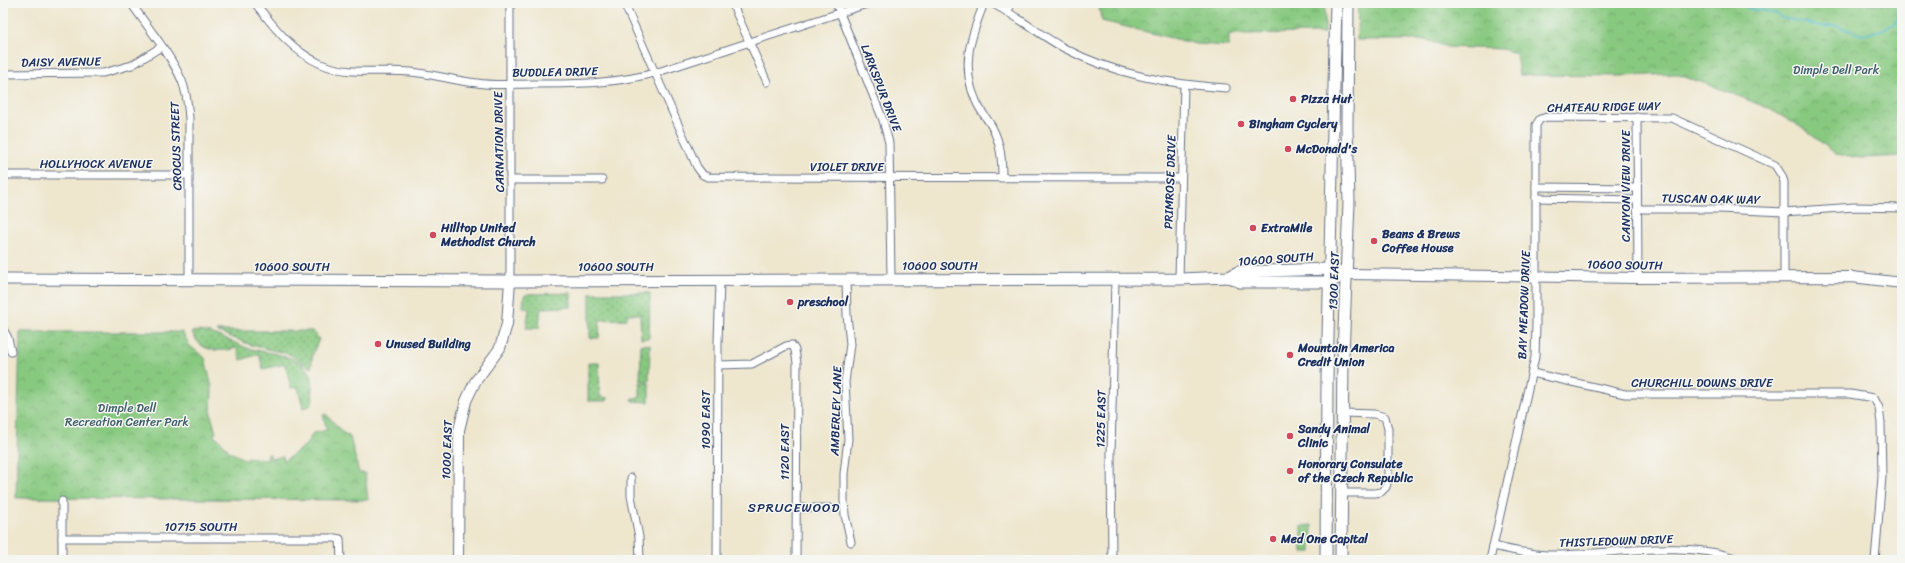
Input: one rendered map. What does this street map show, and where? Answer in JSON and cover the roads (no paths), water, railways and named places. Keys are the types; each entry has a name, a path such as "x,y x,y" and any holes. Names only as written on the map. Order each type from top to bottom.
{"main road":[{"name":"1300 EAST","path":"1326,560 1326,431 1336,3"},
{"name":"1300 EAST","path":"1341,560 1344,356 1348,274 1349,202 1347,127 1348,3"},
{"name":"10600 SOUTH","path":"3,279 510,281 1179,279 1229,276 1238,272 1286,269 1330,269 1348,274 1638,278 1868,278 1902,283"},
{"name":"10600 SOUTH","path":"1229,276 1240,282 1330,282 1348,274"},
{"name":"1000 EAST","path":"458,560 459,430 461,416 475,382 500,348 508,324 510,281"}],"street":[{"name":"CROCUS STREET","path":"131,3 172,63 182,83 187,101 189,118 189,280"},
{"name":"BUDDLEA DRIVE","path":"255,3 283,38 298,51 323,65 350,71 411,72 478,84 595,83 655,73 870,3"},
{"name":"CARNATION DRIVE","path":"510,3 510,281"},
{"name":"VIOLET DRIVE","path":"624,3 697,167 703,175 715,178 1181,178"},
{"path":"732,3 767,82"},
{"name":"LARKSPUR DRIVE","path":"836,3 887,131 891,156 891,279"},
{"path":"984,3 968,52 969,79 976,102 992,127 1001,148 1002,178"},
{"path":"991,3 1042,36 1084,58 1135,76 1184,85 1226,88"},
{"path":"1007,12 1012,3"},
{"name":"DAISY AVENUE","path":"3,74 103,73 132,65 161,47"},
{"name":"PRIMROSE DRIVE","path":"1179,279 1184,85"},
{"name":"CHATEAU RIDGE WAY","path":"1540,119 1547,117 1672,118 1775,164 1784,182 1784,278"},
{"name":"CANYON VIEW DRIVE","path":"1637,117 1638,278"},
{"name":"BAY MEADOW DRIVE","path":"1490,560 1532,373 1536,341 1536,125 1540,119"},
{"name":"HOLLYHOCK AVENUE","path":"3,175 188,175"},
{"path":"510,180 602,180"},
{"path":"1536,187 1637,188"},
{"path":"1536,198 1637,200"},
{"name":"TUSCAN OAK WAY","path":"1637,209 1719,209 1784,212 1855,208 1902,208"},
{"name":"AMBERLEY LANE","path":"846,279 847,315 850,344 845,382 848,439 844,470 844,515 851,542"},
{"name":"1225 EAST","path":"1112,560 1111,454 1115,279"},
{"name":"1090 EAST","path":"717,560 720,280"},
{"path":"3,329 8,338 11,352"},
{"name":"1120 EAST","path":"718,365 752,364 781,348 792,345 795,350 797,363 796,560"},
{"name":"CHURCHILL DOWNS DRIVE","path":"1532,373 1625,394 1850,394 1874,398 1879,408 1881,423 1882,477 1875,560"},
{"path":"1342,493 1375,494 1381,492 1386,487 1388,429 1385,417 1374,414 1343,413"},
{"path":"631,478 631,496 639,537 640,560"},
{"path":"62,501 62,560"},
{"path":"796,508 829,508"},
{"name":"10715 SOUTH","path":"62,538 340,539 341,560"},
{"name":"THISTLEDOWN DRIVE","path":"1493,546 1526,554 1545,555 1672,549 1693,550 1714,553 1741,560"}],"waterway":[{"path":"1737,3 1754,10 1762,10 1776,14 1782,18 1821,26 1838,26 1856,33 1867,34 1894,24 1898,17 1902,16"}],"place":[{"name":"Pizza Hut","path":"1293,99"},
{"name":"Bingham Cyclery","path":"1241,124"},
{"name":"McDonald's","path":"1288,149"},
{"name":"ExtraMile","path":"1253,228"},
{"name":"Hilltop United Methodist Church","path":"433,235"},
{"name":"Beans & Brews Coffee House","path":"1374,241"},
{"name":"preschool","path":"790,302"},
{"name":"Unused Building","path":"378,344"},
{"name":"Mountain America Credit Union","path":"1290,355"},
{"name":"Sandy Animal Clinic","path":"1290,436"},
{"name":"Honorary Consulate of the Czech Republic","path":"1290,471"},
{"name":"Med One Capital","path":"1273,539"}],"district":[{"name":"SPRUCEWOOD","path":"794,507"}],"park label":[{"name":"Dimple Dell Park","path":"1836,70"},
{"name":"Dimple Dell Recreation Center Park","path":"127,415"}]}
